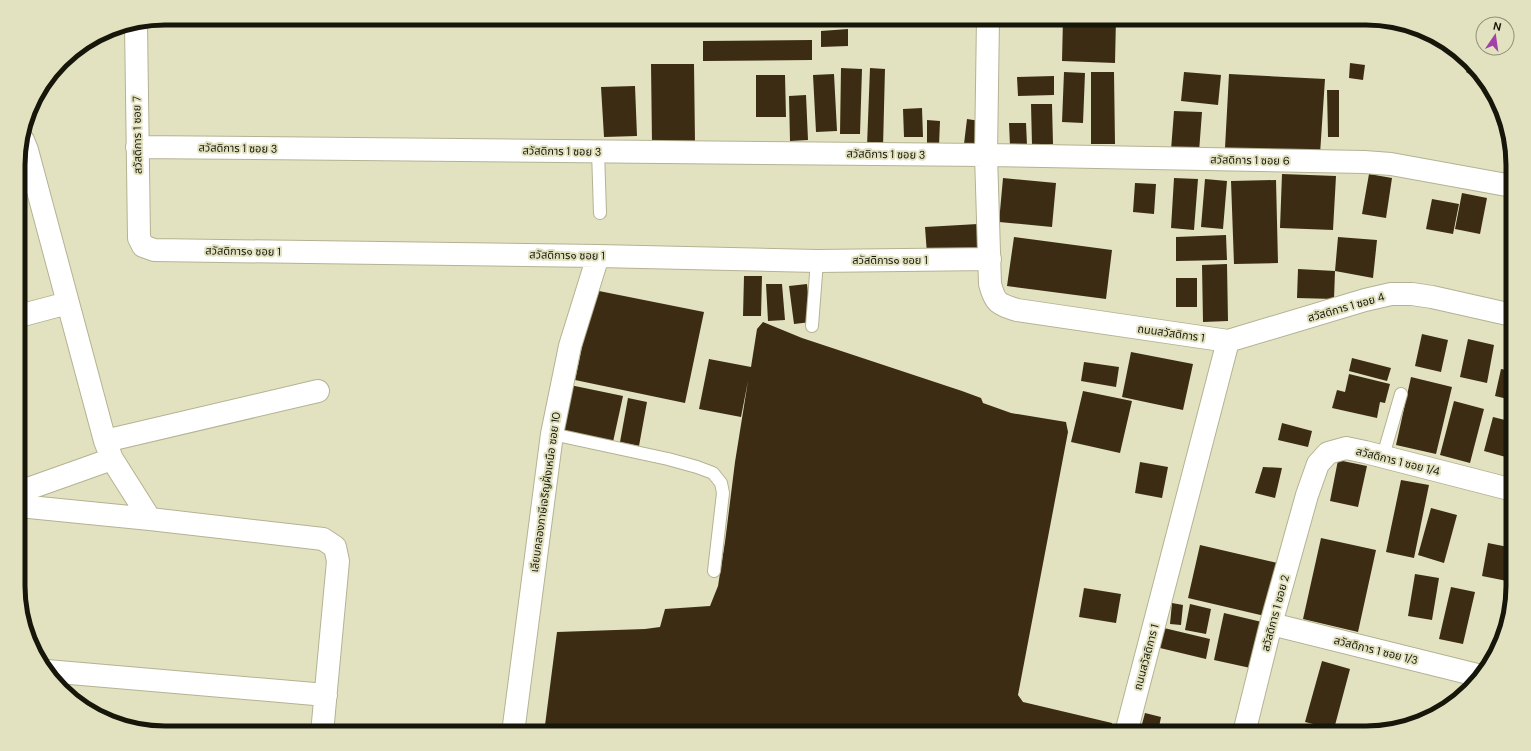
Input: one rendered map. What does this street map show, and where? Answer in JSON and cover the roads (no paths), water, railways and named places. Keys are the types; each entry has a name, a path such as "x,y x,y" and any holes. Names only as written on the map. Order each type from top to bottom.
{"street":[{"name":"ถนนสวัสดิการ 1","path":"988,25 986,155 990,284 993,296 1002,305 1016,310 1228,341 1128,726"},
{"name":"สวัสดิการ 1 ซอย 7","path":"136,28 139,238 144,246"},
{"name":"สวัสดิการ 1 ซอย 3","path":"137,147 986,155"},
{"path":"25,155 109,450 150,519"},
{"name":"สวัสดิการ 1 ซอย 6","path":"986,155 1364,162 1391,164 1506,185"},
{"name":"สวัสดิการ๑ ซอย 1","path":"144,246 154,250 598,256 817,261 990,260"},
{"name":"เลียบคลองภาษีเจริญฝั่งเหนือ ซอย 10","path":"514,726 552,434 570,346 598,256"},
{"name":"สวัสดิการ 1 ซอย 4","path":"1228,341 1365,300 1391,294 1412,294 1506,314"},
{"path":"25,314 68,303"},
{"path":"25,489 109,450 318,391"},
{"name":"สวัสดิการ 1 ซอย 1/4","path":"1307,495 1318,464 1328,453 1346,448 1383,456 1506,488"},
{"name":"สวัสดิการ 1 ซอย 2","path":"1246,726 1271,624 1307,495"},
{"path":"25,507 323,539 335,547 338,561 323,726"},
{"name":"สวัสดิการ 1 ซอย 1/3","path":"1271,624 1474,674"},
{"path":"55,672 326,695"}],"lane":[{"path":"598,151 600,213"},
{"path":"812,326 817,261"},
{"path":"1383,456 1401,394"},
{"path":"552,434 668,459 713,473 721,483 723,493 714,571"}]}
